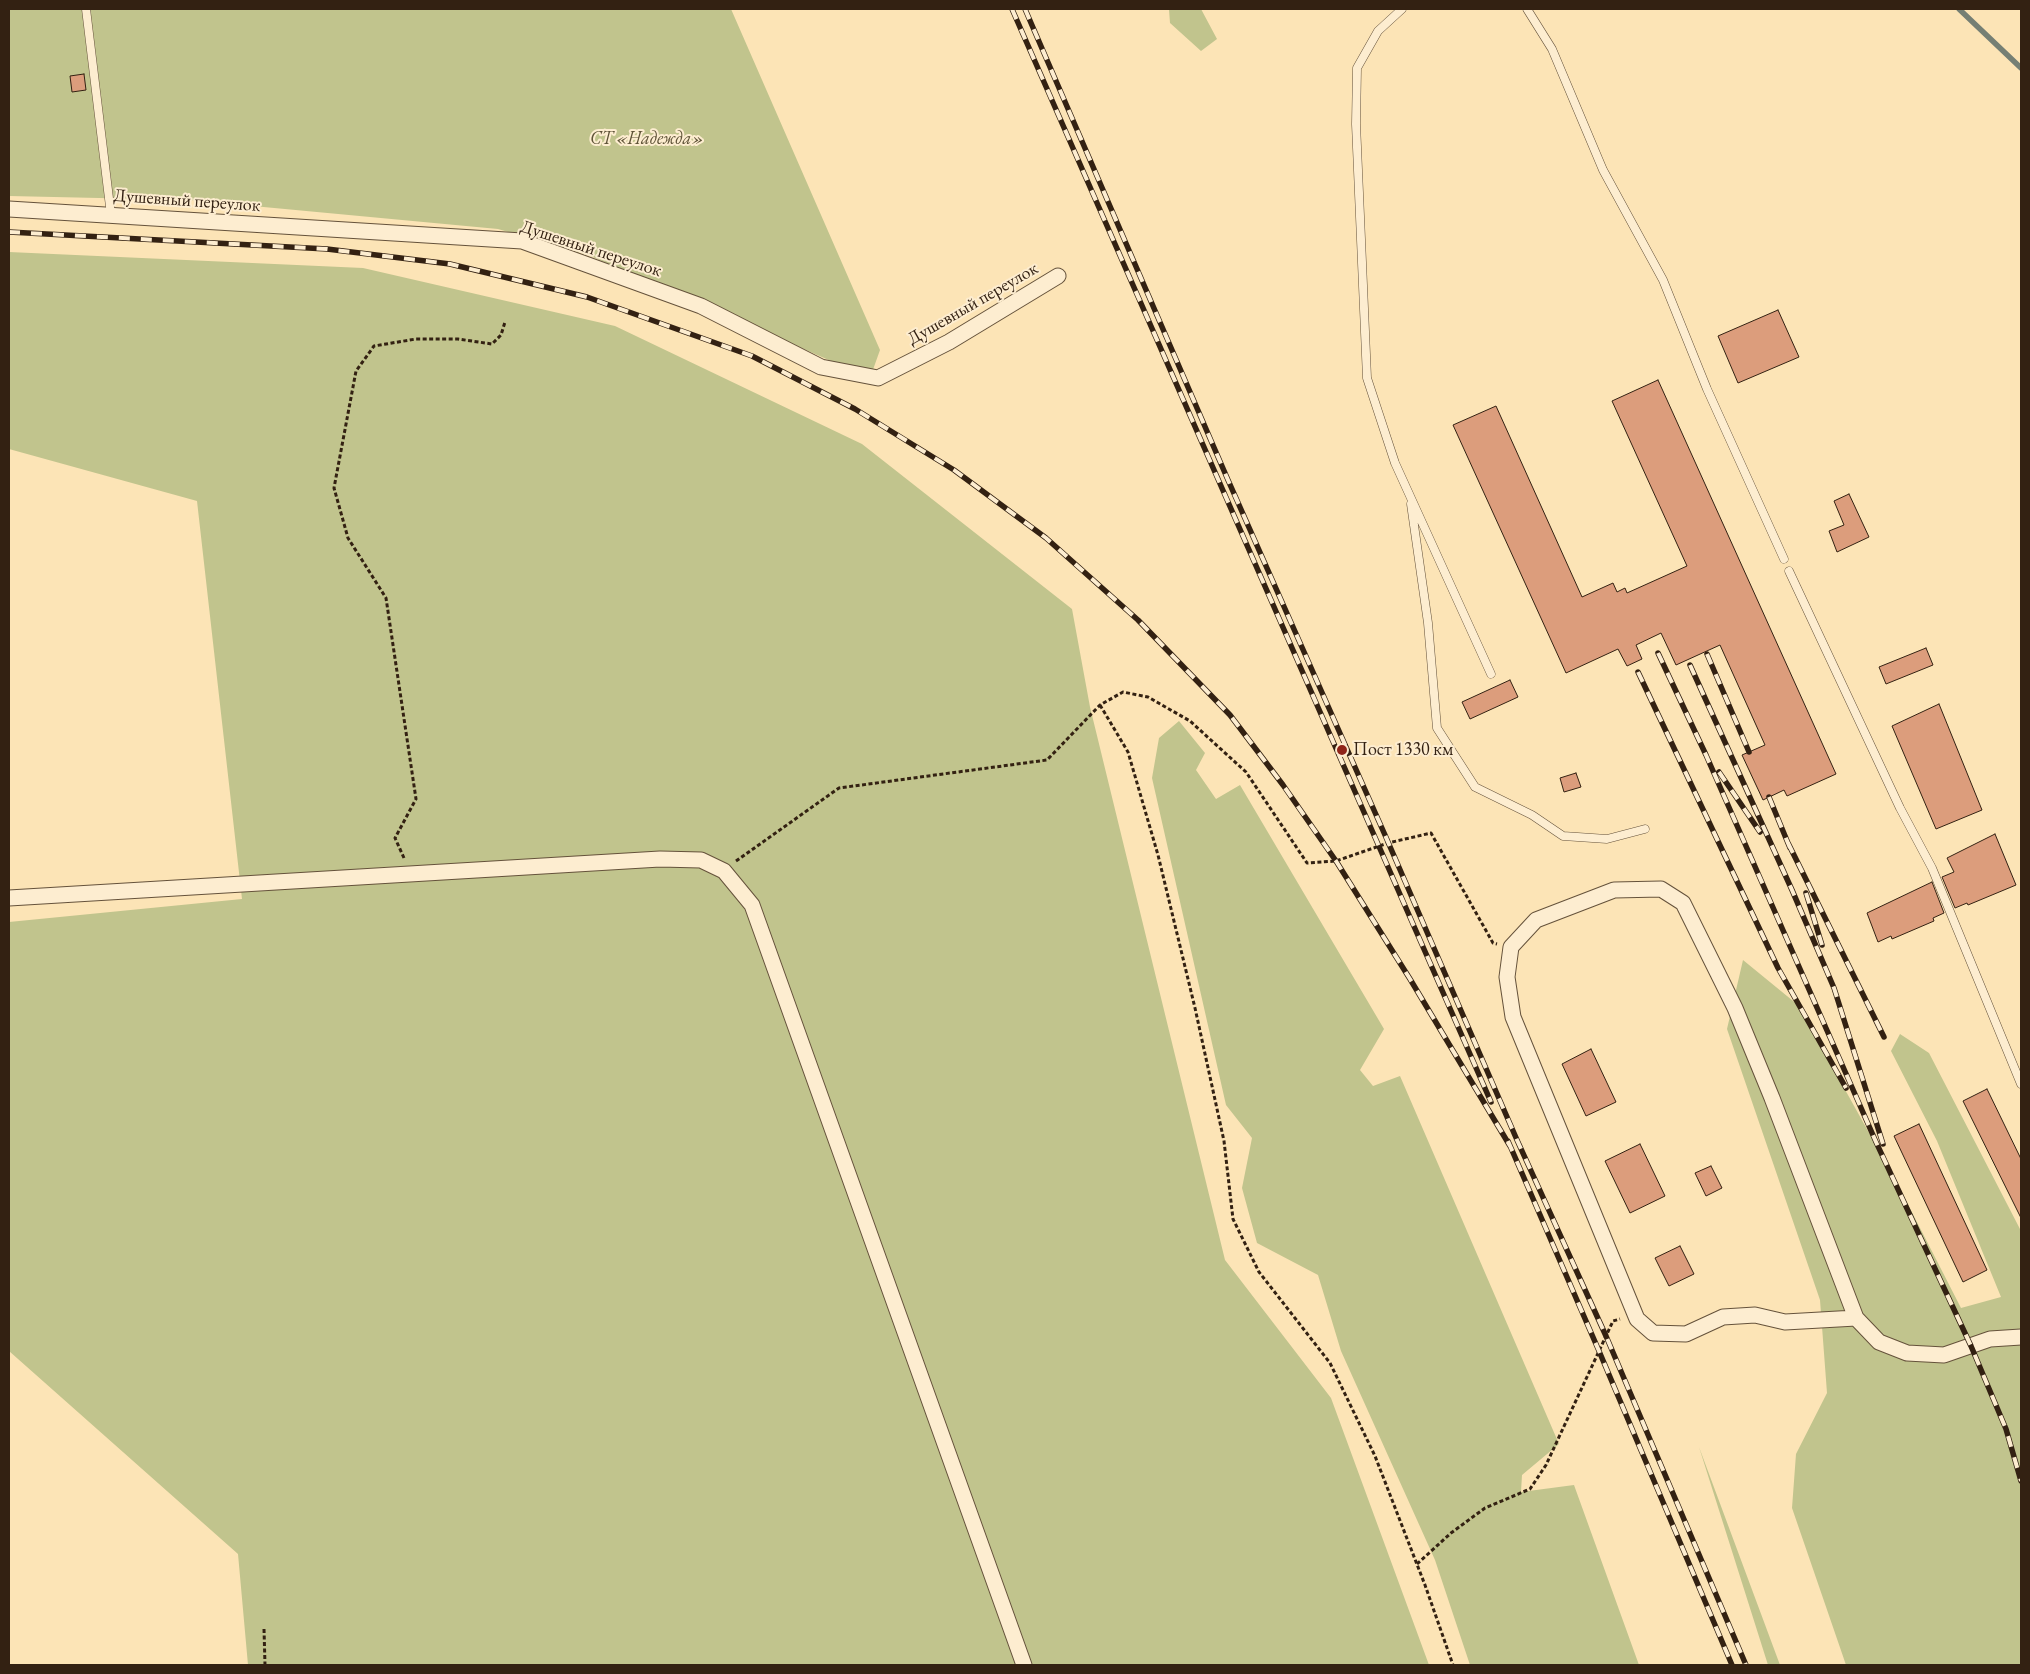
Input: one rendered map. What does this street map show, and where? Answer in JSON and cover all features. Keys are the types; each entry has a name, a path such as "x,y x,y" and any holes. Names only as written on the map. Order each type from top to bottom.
{"street":[{"name":"Душевный переулок","path":"9,209 522,241 701,306 821,367 878,378 949,342 1058,276"},
{"path":"9,898 660,859 700,860 724,870 752,905 1024,1665"},
{"path":"1856,1318 1785,1322 1755,1315 1723,1317 1686,1334 1653,1333 1637,1319 1513,1017 1507,978 1511,947 1536,920 1614,890 1661,888 1683,903 1735,1008 1772,1098 1856,1318 1879,1342 1907,1353 1944,1356 1990,1339 2021,1337"}],"lane":[{"path":"86,9 111,215"},
{"path":"1402,9 1378,31 1357,68 1356,124 1367,378 1395,463 1491,674"},
{"path":"1527,9 1552,49 1603,170 1663,280 1707,389 1784,559"},
{"path":"1410,495 1428,623 1438,728 1475,787 1532,815 1563,836 1607,839 1645,829"},
{"path":"1789,571 1900,808 1932,868 2021,1084"}],"path":[{"path":"411,875 395,838 416,799 386,598 348,538 334,488 356,371 374,346 416,339 458,339 492,344 501,335 505,322"},
{"path":"724,870 839,788 1047,760 1100,705 1123,692 1148,697 1190,721 1246,772 1307,863 1336,862 1388,843 1431,833 1494,943 1511,947"},
{"path":"1100,705 1128,752 1158,855 1195,1008 1224,1141 1234,1218 1258,1272 1330,1364 1375,1456 1417,1564 1453,1665"},
{"path":"1417,1564 1451,1533 1485,1508 1530,1489 1546,1464 1613,1321 1624,1318 1637,1319"},
{"path":"264,1629 266,1665"}],"green space":[{"name":"СТ «Надежда»","path":"9,9 731,9 880,350 870,378 588,255 498,229 189,200 9,196"},
{"path":"1169,9 1201,9 1217,39 1201,51 1170,23"},
{"path":"9,252 363,268 615,326 862,444 1072,609 1090,707 1225,1260 1331,1398 1429,1665 248,1665 238,1554 9,1351 9,922 242,899 197,501 9,449"},
{"path":"1179,721 1205,753 1196,770 1216,799 1240,785 1384,1029 1360,1070 1373,1086 1400,1076 1559,1444 1522,1475 1521,1492 1574,1485 1639,1665 1470,1665 1435,1560 1341,1351 1318,1275 1257,1243 1242,1188 1252,1138 1226,1105 1152,778 1159,738"},
{"path":"1743,960 1798,1005 1898,1185 1961,1308 2001,1297 1937,1141 1891,1051 1900,1034 1929,1053 2021,1231 2021,1665 1846,1665 1792,1508 1796,1454 1827,1393 1820,1300 1727,1029"},
{"path":"1699,1447 1780,1665 1768,1665"}],"building":[{"path":"84,74 86,90 72,92 70,76"},
{"path":"1778,310 1799,357 1738,383 1718,336"},
{"path":"1658,380 1836,774 1787,796 1784,790 1763,800 1742,755 1765,745 1720,645 1676,665 1661,633 1636,645 1642,659 1627,666 1618,649 1566,673 1453,425 1496,406 1582,597 1613,583 1617,592 1625,588 1627,593 1687,566 1612,401"},
{"path":"1849,494 1869,537 1837,552 1829,531 1844,525 1834,501"},
{"path":"1926,648 1933,665 1886,684 1879,667"},
{"path":"1510,680 1518,697 1470,719 1462,702"},
{"path":"1939,704 1982,810 1936,829 1892,726"},
{"path":"1576,773 1581,787 1564,792 1560,778"},
{"path":"1995,834 2016,885 1968,905 1967,903 1955,908 1942,877 1954,872 1947,858"},
{"path":"1932,882 1944,913 1933,918 1934,921 1892,939 1891,936 1878,942 1867,913"},
{"path":"1591,1049 1616,1102 1586,1116 1562,1064"},
{"path":"1987,1089 2021,1159 2021,1218 1963,1101"},
{"path":"1919,1124 1987,1270 1963,1282 1894,1136"},
{"path":"1640,1144 1665,1196 1630,1213 1605,1161"},
{"path":"1711,1166 1722,1188 1706,1196 1695,1173"},
{"path":"1680,1246 1694,1274 1669,1286 1655,1258"}],"waterway":[{"path":"1959,9 2021,68"}],"railway":[{"path":"1012,9 1491,1102"},
{"path":"1025,9 1228,480 1517,1140 1606,1336 1746,1665"},
{"path":"9,232 327,249 450,264 587,297 752,356 855,409 954,470 1046,538 1138,620 1230,715 1283,785 1336,861 1410,979 1510,1146"},
{"path":"1658,653 1706,755 1876,1142 1971,1346 2006,1429 2021,1481"},
{"path":"1707,654 1749,752"},
{"path":"1690,665 1792,890 1834,988 1883,1144"},
{"path":"1638,672 1778,968 1846,1088"},
{"path":"1719,772 1760,832"},
{"path":"1769,797 1790,848"},
{"path":"1788,843 1884,1037"},
{"path":"1806,893 1822,945"},
{"path":"1508,1141 1732,1665"}],"place":[{"name":"Пост 1330 км","path":"1342,750"}]}
